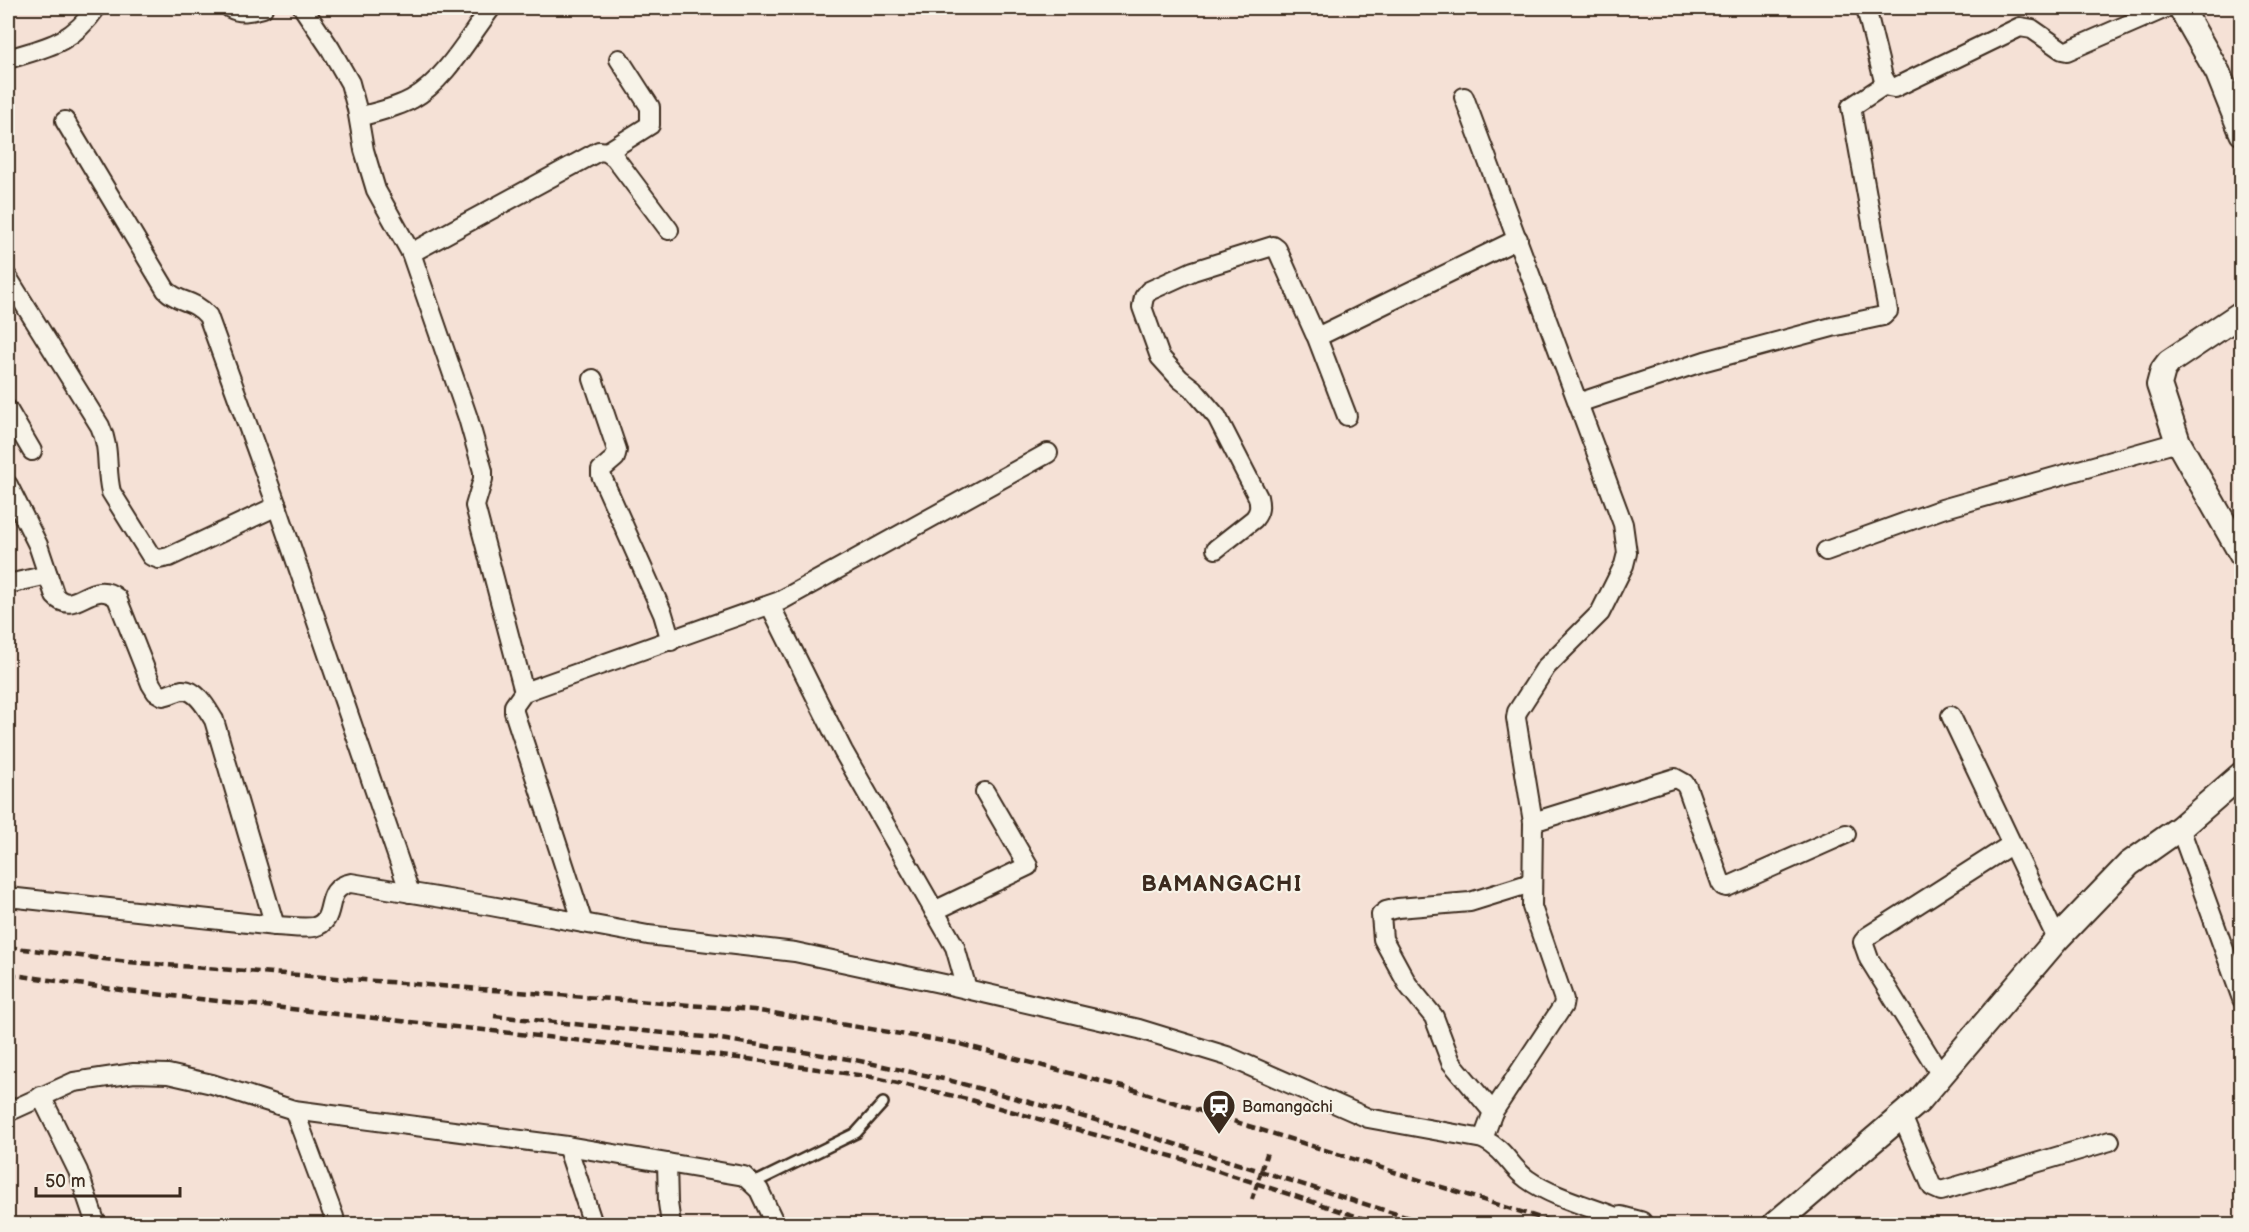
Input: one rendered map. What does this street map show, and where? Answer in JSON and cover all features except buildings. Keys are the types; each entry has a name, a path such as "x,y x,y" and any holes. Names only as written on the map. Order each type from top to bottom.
{"street":[{"path":"8,59 56,44 67,38 86,22 96,8"},
{"path":"230,8 249,12 263,8"},
{"path":"303,8 350,83 359,117 364,150 376,190 411,253 468,418 482,467 483,479 475,506 524,692"},
{"path":"359,117 411,100 426,89 448,65 491,8"},
{"path":"1866,8 1886,84 1894,88 2020,27 2032,29 2062,50 2067,51 2166,8"},
{"path":"2181,8 2218,73 2241,133"},
{"path":"607,152 650,125 650,107 619,59"},
{"path":"1578,403 1704,361 1883,316 1888,311 1851,107 1886,84"},
{"path":"1464,97 1623,524 1627,553 1624,565 1600,613 1546,667 1517,712 1516,718 1533,822 1532,907 1564,1000 1563,1006 1493,1112 1483,1139"},
{"path":"65,121 166,291 172,297 199,306 208,316 277,506 410,893"},
{"path":"411,253 598,151 607,152 615,158 669,230"},
{"path":"1317,336 1518,239"},
{"path":"1216,549 1259,513 1258,497 1217,417 1193,389 1180,379 1160,357 1142,307 1144,297 1149,291 1184,275 1273,246 1277,249 1317,336 1347,416"},
{"path":"8,278 100,426 106,439 108,480 111,492 151,556 159,559 169,557 277,506"},
{"path":"2241,313 2169,362 2163,370 2159,386 2178,442 2241,555"},
{"path":"593,379 618,450 615,458 601,470 601,475 663,614 671,641"},
{"path":"8,410 32,451"},
{"path":"1826,551 1942,509 2178,442"},
{"path":"583,923 514,712 514,705 524,692 671,641 793,595 1048,453"},
{"path":"8,485 39,545 55,596 61,602 68,604 101,591 109,591 117,598 156,692 163,696 183,690 192,692 214,720 275,926"},
{"path":"8,584 48,575"},
{"path":"770,604 843,751 955,947 967,989"},
{"path":"1951,716 2057,939"},
{"path":"1776,1224 1919,1101 2057,939 2129,864 2181,828 2241,774"},
{"path":"1533,822 1675,778 1687,787 1724,886 1846,834"},
{"path":"934,911 1028,866 985,792"},
{"path":"2181,828 2241,999"},
{"path":"1941,1075 1869,958 1863,942 1868,936 2012,844"},
{"path":"8,897 275,926 314,927 324,921 329,914 331,898 337,889 351,883 648,935 795,952 1139,1029 1227,1056 1368,1118 1483,1139 1497,1146 1518,1171 1540,1187 1624,1223"},
{"path":"1493,1112 1451,1062 1434,1017 1408,985 1383,939 1381,915 1398,908 1484,899 1531,884"},
{"path":"8,1112 74,1082 134,1073 168,1074 212,1084 294,1110 567,1146 744,1176 759,1190 775,1224"},
{"path":"41,1096 78,1172 96,1224"},
{"path":"294,1110 335,1224"},
{"path":"1902,1116 1932,1187 1941,1191 2110,1142"},
{"path":"567,1146 593,1224"},
{"path":"667,1163 671,1224"}],"lane":[{"path":"754,1183 856,1133 883,1103"}],"path":[{"path":"1252,1199 1267,1153"}],"railway":[{"path":"8,947 128,962 754,1010 956,1043 1138,1091 1559,1224"},
{"path":"8,974 127,991 748,1059 872,1077 967,1099 1182,1159 1380,1224"},
{"path":"494,1016 714,1038 855,1060 948,1080 1121,1127 1428,1224"}],"place":[{"name":"Bamangachi","path":"1219,1135"}],"district":[{"name":"BAMANGACHI","path":"1222,883"}]}
